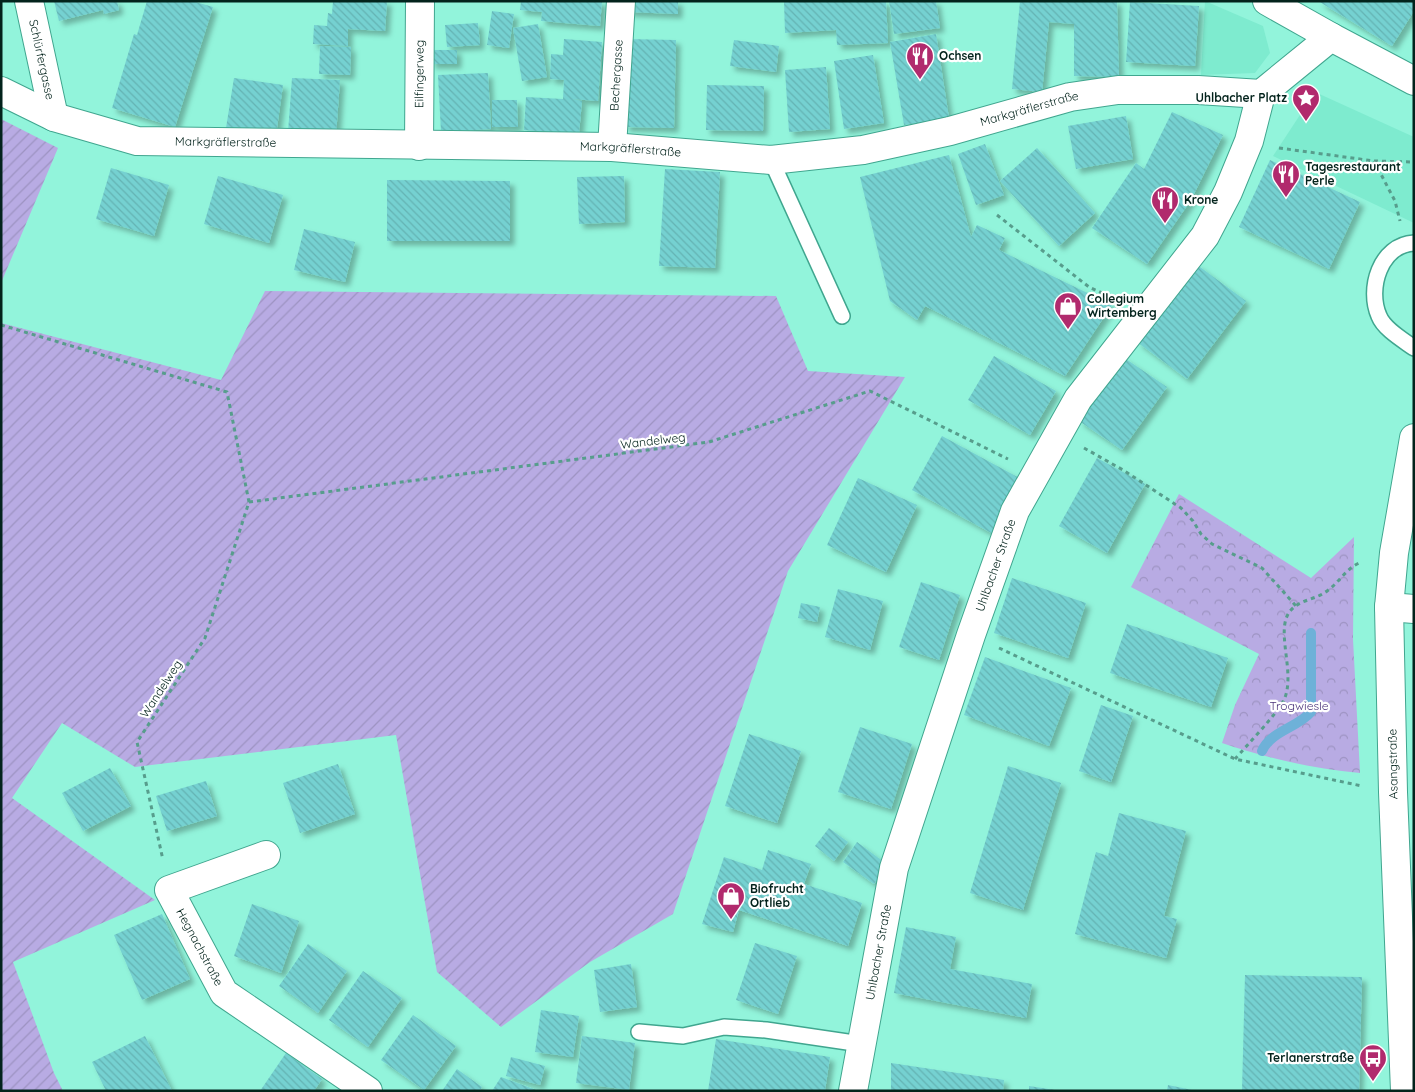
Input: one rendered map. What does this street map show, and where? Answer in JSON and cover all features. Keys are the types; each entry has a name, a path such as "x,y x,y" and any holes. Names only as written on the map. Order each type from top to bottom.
{"street":[{"name":"Schlürfergasse","path":"29,1 54,117"},
{"name":"Eilfingerweg","path":"419,146 420,1"},
{"name":"Bechergasse","path":"612,148 621,1"},
{"path":"1268,1 1331,38 1414,81"},
{"path":"1261,94 1331,38"},
{"name":"Markgräflerstraße","path":"1,92 54,117 136,141 612,148 771,160 863,150 950,131 1023,108 1070,97 1118,90 1198,90 1261,94"},
{"name":"Uhlbacher Straße","path":"853,1091 894,868 971,636 1015,511 1078,399 1205,236 1228,192 1249,141 1261,94"},
{"name":"Asangstraße","path":"1405,1091 1393,792 1402,608 1394,553 1414,438"},
{"path":"170,890 266,855"},
{"name":"Hegnachstraße","path":"170,890 224,992 368,1091"}],"lane":[{"path":"771,160 842,316"},
{"path":"1410,243 1391,252 1378,270 1373,294 1379,318 1414,348"},
{"path":"639,1032 683,1036 724,1026 766,1030 861,1044"}],"path":[{"path":"1249,141 1282,148 1374,161 1414,162"},
{"path":"1374,161 1394,201 1410,243"},
{"path":"997,215 1089,287"},
{"name":"Wandelweg","path":"1,325 227,392 249,502 205,638 137,742 170,890"},
{"name":"Wandelweg","path":"249,502 710,442 870,391 1036,472"},
{"path":"1058,434 1107,460 1181,508 1193,521 1201,534 1212,544 1262,568 1296,606"},
{"path":"1235,759 1283,701 1288,685 1289,667 1283,637 1286,620 1292,608 1324,594 1353,565 1394,553"},
{"path":"971,636 1235,759 1393,792"}],"shaded area":[{"path":"1205,1 1263,26 1270,53 1255,73 1201,75"},
{"path":"1315,92 1414,137 1414,223 1273,156"}],"green space":[{"path":"1,119 58,148 1,283"},
{"path":"265,291 776,296 808,371 905,377 788,571 673,914 590,962 501,1027 437,972 396,735 135,767 62,723 12,798 155,900 13,962 54,1073 63,1091 1,1091 1,323 221,380"},
{"name":"Trogwiesle","path":"1179,494 1311,578 1354,537 1353,639 1360,773 1290,762 1222,743 1235,705 1259,654 1131,587"}],"building":[{"path":"54,1 117,1 119,10 104,14 103,10 59,21"},
{"path":"147,1 192,1 213,7 175,127 112,108 134,34 137,35"},
{"path":"333,1 387,1 385,31 348,29 348,46 313,44 314,25 327,26 328,13 332,14"},
{"path":"521,1 602,1 600,26 541,21 542,12 520,10"},
{"path":"628,1 678,1 678,14 628,12"},
{"path":"784,1 886,1 888,43 837,45 836,30 785,33"},
{"path":"889,1 936,1 940,28 894,34"},
{"path":"1020,1 1117,1 1119,77 1074,76 1074,24 1049,22 1042,92 1012,89"},
{"path":"1318,1 1414,1 1414,11 1392,46"},
{"path":"1130,2 1199,6 1195,66 1126,62"},
{"path":"492,11 514,14 509,48 487,45"},
{"path":"478,23 480,45 447,47 445,25"},
{"path":"538,24 547,77 522,81 513,28"},
{"name":"Ochsen","path":"936,34 949,118 904,125 890,42"},
{"path":"564,39 602,42 598,101 572,99 582,101 579,134 524,130 526,97 563,99 564,80 550,79 551,54 563,55"},
{"path":"626,39 676,40 674,128 625,127"},
{"path":"734,40 779,46 776,72 730,66"},
{"path":"320,46 351,47 350,75 319,74"},
{"path":"431,50 457,50 457,64 431,64"},
{"path":"873,55 884,123 844,129 834,61"},
{"path":"826,67 830,129 789,132 785,70"},
{"path":"488,73 491,129 441,132 438,75"},
{"path":"234,78 283,85 276,135 226,128"},
{"path":"292,78 340,80 336,136 288,132"},
{"path":"707,85 764,86 763,131 706,130"},
{"path":"492,100 517,100 518,127 492,127"},
{"path":"1172,112 1223,135 1191,200 1147,264 1092,228 1136,163 1144,169"},
{"path":"1126,116 1133,159 1076,169 1068,126"},
{"path":"985,144 1004,195 976,205 958,154"},
{"path":"1037,148 1095,213 1059,246 1000,181"},
{"path":"949,155 971,237 977,225 1005,238 999,250 1112,305 1065,376 925,306 917,320 890,301 860,177"},
{"path":"1270,160 1360,202 1329,269 1239,227"},
{"path":"111,168 169,185 154,236 96,219"},
{"path":"665,169 720,172 715,268 659,266"},
{"path":"218,176 283,195 269,243 204,224"},
{"path":"624,176 625,222 579,224 577,177"},
{"path":"387,180 510,181 510,241 387,241"},
{"path":"304,229 355,242 345,282 294,270"},
{"path":"1196,264 1246,301 1187,379 1137,342"},
{"path":"994,356 1056,391 1030,435 968,400"},
{"path":"1123,357 1167,387 1122,450 1079,421"},
{"path":"942,436 1025,481 995,535 912,490"},
{"path":"1097,458 1145,484 1107,553 1059,526"},
{"path":"858,478 917,505 886,572 827,545"},
{"path":"1012,578 1086,603 1068,658 994,633"},
{"path":"921,582 960,595 939,660 899,647"},
{"path":"838,589 883,601 870,650 825,637"},
{"path":"801,603 820,607 817,622 798,618"},
{"path":"1127,624 1228,658 1211,707 1110,673"},
{"path":"985,657 1071,688 1049,746 964,715"},
{"path":"1101,705 1133,716 1111,782 1079,771"},
{"path":"860,727 912,744 891,809 838,792"},
{"path":"749,734 801,751 777,823 725,806"},
{"path":"338,764 355,814 300,833 283,783"},
{"path":"1008,766 1061,783 1023,910 970,893"},
{"path":"110,768 131,806 83,831 62,793"},
{"path":"206,781 217,816 167,831 156,796"},
{"path":"1119,813 1186,831 1164,916 1177,919 1166,958 1075,934 1096,852 1108,856"},
{"path":"829,828 848,842 834,861 815,846"},
{"path":"857,842 888,865 874,884 843,862"},
{"path":"768,850 811,864 804,884 862,903 848,946 739,910 733,932 702,924 724,857 762,870"},
{"path":"252,904 299,921 281,973 234,956"},
{"path":"162,914 190,979 142,1000 114,935"},
{"path":"906,927 956,937 950,969 1032,984 1026,1018 894,993"},
{"path":"755,943 797,956 778,1014 736,1000"},
{"path":"308,944 347,971 318,1013 279,986"},
{"path":"631,964 637,1007 600,1012 594,970"},
{"path":"363,971 402,998 368,1047 329,1020"},
{"path":"1245,975 1362,977 1359,1091 1242,1091"},
{"path":"541,1010 579,1016 573,1057 535,1052"},
{"path":"413,1015 456,1046 424,1090 381,1060"},
{"path":"145,1036 172,1091 106,1091 92,1062"},
{"path":"582,1036 635,1043 629,1090 576,1083"},
{"path":"716,1039 830,1057 825,1091 708,1091"},
{"path":"286,1053 322,1079 314,1091 260,1091"},
{"path":"511,1057 545,1066 540,1085 506,1076"},
{"path":"891,1063 1004,1080 1003,1091 891,1091"},
{"path":"457,1069 482,1087 480,1091 442,1091"},
{"path":"501,1077 539,1091 492,1091"},
{"path":"1168,1085 1192,1090 1192,1091 1167,1091"},
{"path":"1029,1086 1055,1090 1055,1091 1029,1091"}],"waterway":[{"path":"1262,751 1271,739 1299,722 1311,712 1311,633"}],"place":[{"name":"Ochsen","path":"920,80"},
{"name":"Uhlbacher Platz","path":"1306,122"},
{"name":"Tagesrestaurant Perle","path":"1286,198"},
{"name":"Krone","path":"1165,224"},
{"name":"Collegium Wirtemberg","path":"1068,330"},
{"name":"Biofrucht Ortlieb","path":"731,920"},
{"name":"Terlanerstraße","path":"1373,1082"}]}
